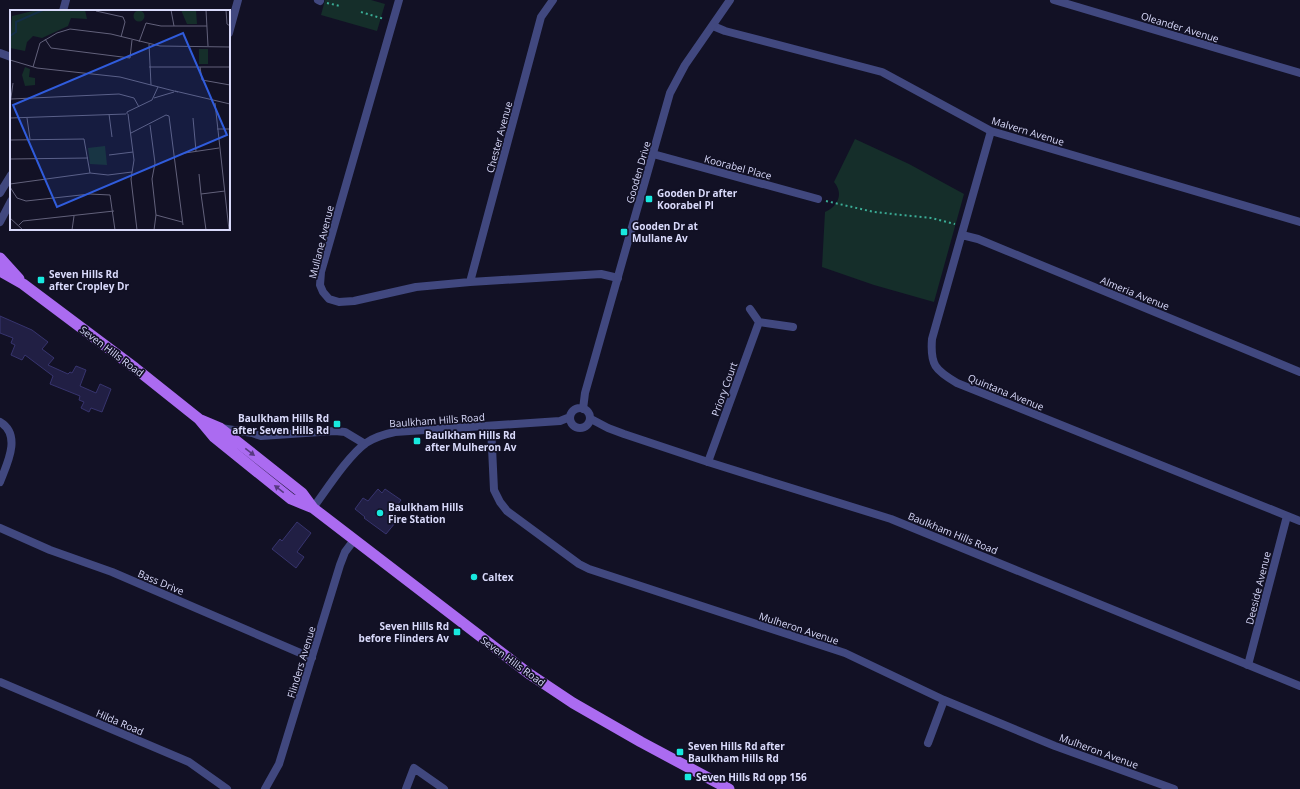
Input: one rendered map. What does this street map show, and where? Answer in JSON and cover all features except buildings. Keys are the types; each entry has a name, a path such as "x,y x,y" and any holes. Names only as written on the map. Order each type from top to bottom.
{"main road":[{"name":"Seven Hills Road","path":"0,258 23,284"},
{"name":"Seven Hills Road","path":"0,271 23,284 135,368 199,419 214,437 291,499 313,508 528,673 573,703 728,789"},
{"name":"Seven Hills Road","path":"199,419 220,428 302,493 313,508"}],"street":[{"path":"63,10 66,0"},
{"path":"230,29 238,0"},
{"name":"Mullane Avenue","path":"399,0 321,272 320,285 322,292 330,299 339,302 354,301 416,288 470,282 601,274 618,278"},
{"name":"Chester Avenue","path":"470,282 541,17 553,0"},
{"name":"Gooden Drive","path":"583,409 585,393 654,154 670,93 685,65 730,0"},
{"name":"Oleander Avenue","path":"1054,0 1300,74"},
{"name":"Malvern Avenue","path":"713,26 725,31 882,72 991,131 1300,222"},
{"path":"0,53 10,57"},
{"name":"Quintana Avenue","path":"991,131 932,339 931,354 936,367 957,383 1300,521"},
{"name":"Koorabel Place","path":"654,154 818,199"},
{"path":"0,193 10,177"},
{"path":"0,222 10,203"},
{"name":"Almeria Avenue","path":"963,230 978,239 1300,372"},
{"path":"750,309 759,322 792,327"},
{"name":"Priory Court","path":"708,462 759,322"},
{"path":"583,409 589,413 591,418 589,424 581,428 574,426 570,420 570,417 576,410 583,409"},
{"name":"Baulkham Hills Road","path":"313,508 352,457 365,444 380,436 395,432 560,421 570,417"},
{"name":"Baulkham Hills Road","path":"591,418 608,428 624,434 891,519 1300,686"},
{"path":"0,422 6,426 12,440 9,459 0,482"},
{"name":"Mulheron Avenue","path":"491,426 494,490 500,502 507,511 584,567 844,654 944,700 1055,746 1174,789"},
{"path":"220,428 252,433 261,436 340,431 351,434 365,444"},
{"name":"Deeside Avenue","path":"1248,665 1287,516"},
{"name":"Bass Drive","path":"0,528 50,550 112,572 312,658"},
{"name":"Flinders Avenue","path":"265,789 280,764 340,565 345,552 354,540"},
{"name":"Hilda Road","path":"0,682 189,762 227,789"},
{"path":"928,743 944,700"},
{"path":"406,789 414,768 444,789"}],"path":[{"path":"361,12 384,19"},
{"path":"818,199 874,212 931,218 963,230"}],"green space":[{"path":"325,0 371,0 385,4 377,31 321,15"},
{"path":"855,139 909,164 964,194 934,302 874,285 822,267 825,212 836,203 838,199 839,191 834,182"}],"place":[{"name":"Gooden Dr after Koorabel Pl","path":"649,199"},
{"name":"Gooden Dr at Mullane Av","path":"624,232"},
{"name":"Seven Hills Rd after Cropley Dr","path":"41,280"},
{"name":"Baulkham Hills Rd after Seven Hills Rd","path":"337,424"},
{"name":"Baulkham Hills Rd after Mulheron Av","path":"417,441"},
{"name":"Baulkham Hills Fire Station","path":"380,513"},
{"name":"Caltex","path":"474,577"},
{"name":"Seven Hills Rd before Flinders Av","path":"457,632"},
{"name":"Seven Hills Rd after Baulkham Hills Rd","path":"680,752"},
{"name":"Seven Hills Rd opp 156","path":"688,777"}]}
